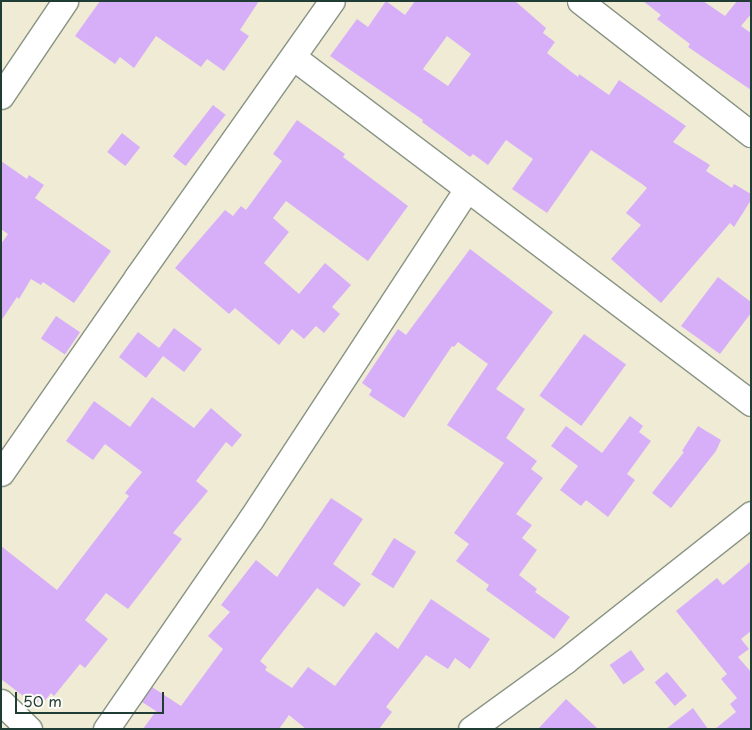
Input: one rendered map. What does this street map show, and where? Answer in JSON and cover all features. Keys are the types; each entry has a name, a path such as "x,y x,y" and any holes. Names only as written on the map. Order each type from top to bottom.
{"street":[{"path":"1,96 65,1"},
{"path":"1,473 12,454 332,1"},
{"path":"580,1 751,134"},
{"path":"293,57 751,402"},
{"path":"106,729 251,519 467,189"},
{"path":"472,729 565,661 751,514"},
{"path":"1,702 29,729"}],"building":[{"path":"100,1 259,1 240,30 249,36 224,71 207,59 201,67 156,36 134,68 120,57 115,64 75,36"},
{"path":"386,1 405,15 415,1 515,1 546,28 543,33 555,42 547,53 578,77 579,74 609,95 619,80 686,126 673,142 710,165 706,171 732,188 734,184 751,194 751,200 734,227 730,223 661,303 611,259 641,225 626,213 647,188 591,150 547,213 512,189 533,159 506,140 488,165 473,154 470,157 422,122 423,120 330,56 357,19 368,27","holes":["447,36 471,54 448,86 423,69"]},
{"path":"643,1 703,1 725,16 737,1 751,1 751,14 741,26 751,33 751,90 688,47 690,44 657,19 661,15"},
{"path":"213,105 226,115 186,166 173,156"},
{"path":"297,120 345,154 343,157 408,206 368,261 286,201 273,218 289,232 264,263 299,294 325,263 351,285 332,307 340,314 324,333 316,326 304,339 292,329 279,345 235,308 229,314 175,268 225,210 233,216 241,206 246,210 282,161 273,154"},
{"path":"122,133 140,147 125,166 107,152"},
{"path":"1,161 27,179 29,175 44,185 35,198 111,251 74,303 43,282 41,285 31,279 19,299 17,297 1,321 1,244 8,234 1,229"},
{"path":"470,249 553,312 496,389 525,409 506,438 537,461 531,469 543,478 516,514 532,525 522,538 537,550 519,575 537,589 535,592 570,617 554,639 486,590 489,585 456,561 469,544 454,533 504,463 447,425 488,364 458,342 454,347 452,346 404,418 369,395 372,390 362,383 398,329 406,335"},
{"path":"718,277 751,302 751,313 720,354 681,326"},
{"path":"56,316 80,332 65,355 41,338"},
{"path":"174,328 202,349 184,372 163,356 146,378 119,357 138,332 159,348"},
{"path":"584,334 626,365 581,426 539,395"},
{"path":"152,397 194,428 211,408 242,435 232,447 226,442 196,481 208,491 173,533 182,539 128,609 106,593 85,620 108,639 85,668 80,664 54,696 51,693 43,703 39,700 35,705 1,679 1,546 57,590 129,496 125,493 142,472 105,444 93,460 66,441 94,401 130,427"},
{"path":"630,416 643,426 639,432 651,441 627,474 635,480 608,517 586,500 581,506 560,490 578,466 551,446 566,426 602,453"},
{"path":"698,426 721,440 716,451 671,508 652,493 684,452 682,451"},
{"path":"331,498 363,519 333,564 361,584 344,607 317,588 260,661 267,667 265,670 292,688 308,667 335,686 376,632 398,649 431,599 490,639 470,669 455,658 448,669 426,655 386,707 392,712 379,729 306,729 289,715 279,729 143,729 156,711 142,702 152,687 181,706 223,649 208,636 230,612 221,605 256,560 277,577"},
{"path":"394,538 416,552 393,588 371,574"},
{"path":"751,561 751,631 741,639 749,649 738,657 751,672 751,729 715,729 736,712 730,704 737,698 721,679 727,674 676,611 717,578 723,585"},
{"path":"631,650 645,670 623,685 610,665"},
{"path":"667,672 687,696 675,706 655,682"},
{"path":"566,699 598,729 538,729"},
{"path":"693,708 708,729 666,729"}]}
